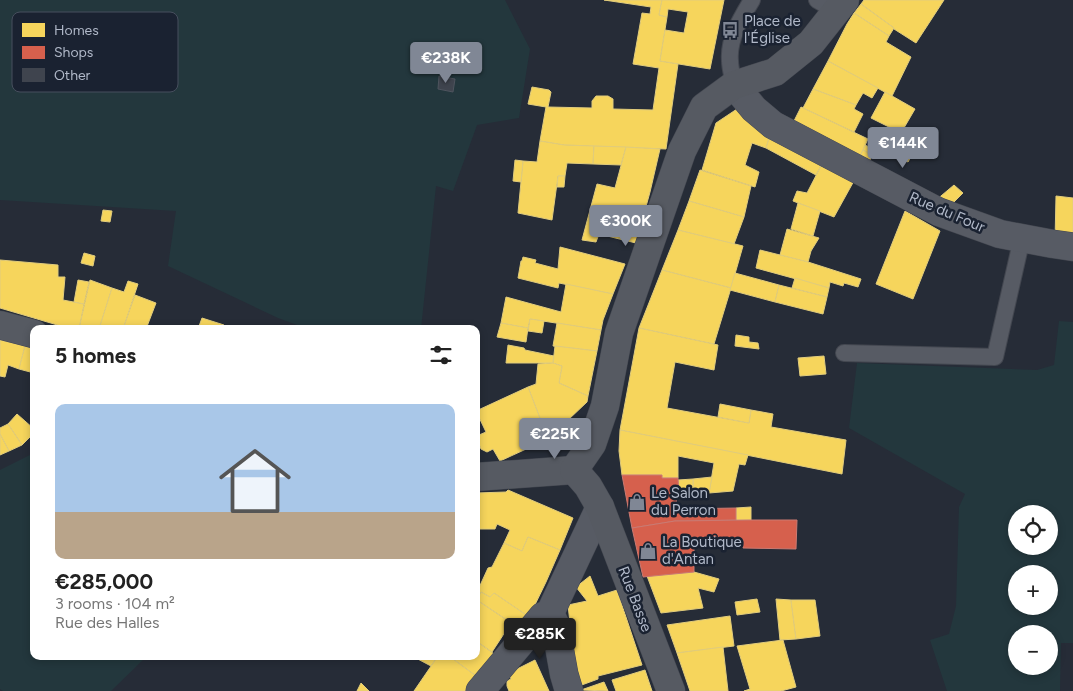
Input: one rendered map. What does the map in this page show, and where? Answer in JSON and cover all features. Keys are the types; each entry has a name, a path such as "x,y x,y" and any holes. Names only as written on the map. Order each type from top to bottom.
{"main road":[{"path":"480,477 574,470 592,444 605,406 619,333 682,151 704,107 734,85 774,72 812,44 833,4"},
{"path":"0,325 30,333"},
{"name":"Rue Basse","path":"574,470 588,486 600,507 671,691"}],"street":[{"name":"Rue du Four","path":"734,85 754,109 773,125 939,212 1000,234 1073,247"},
{"path":"480,691 543,616 550,614 600,507"},
{"path":"550,614 555,624 569,691"}],"lane":[{"path":"734,85 730,60 731,45 738,23 752,0"},
{"path":"844,352 995,357 1022,238"}],"shaded area":[{"path":"0,0 505,0 530,49 519,118 477,125 453,191 436,186 421,325 297,325 278,318 168,266 176,211 0,200"},
{"path":"1059,321 1073,322 1073,643 1061,643 1060,691 947,691 930,640 949,634 956,606 959,507 965,494 849,428 857,363 1037,370 1054,365"},
{"path":"30,455 30,660 143,660 111,691 3,691 0,689 0,470"}],"building: Homes":[{"path":"604,0 662,0 659,15 667,17 660,61 678,64 666,149 564,145 540,141 546,107 528,104 532,87 551,92 548,107 592,108 592,101 596,96 608,96 613,99 613,109 653,110 659,68 633,64 642,13 650,14 651,7"},
{"path":"662,0 724,0 710,69 660,61 665,30 684,33 688,12 668,9 667,17 659,15"},
{"path":"864,0 944,0 916,43 861,4"},
{"path":"861,4 894,28 889,36 854,13"},
{"path":"854,13 889,36 886,42 911,57 892,96 828,61"},
{"path":"828,61 878,88 872,98 863,93 856,105 813,89"},
{"path":"813,89 856,105 854,109 863,114 854,132 803,108"},
{"path":"885,92 915,109 901,133 871,118"},
{"path":"801,107 868,139 857,163 790,129"},
{"path":"737,109 771,132 766,148 752,143 745,165 759,172 755,187 702,170 716,123"},
{"path":"893,128 919,142 908,162 881,148"},
{"path":"771,132 823,162 816,175 766,148"},
{"path":"540,141 564,145 594,146 593,164 567,163 565,176 558,176 552,220 518,213 523,161 537,162"},
{"path":"865,145 875,150 872,155 863,150"},
{"path":"594,146 626,147 621,165 593,164"},
{"path":"626,147 660,149 636,243 599,234 596,242 582,240 597,184 615,188"},
{"path":"863,150 872,155 866,169 857,163"},
{"path":"515,160 523,161 521,182 513,181"},
{"path":"823,162 855,179 834,217 793,201 797,191 807,193"},
{"path":"700,170 751,186 744,217 689,201"},
{"path":"558,176 565,176 564,187 557,187"},
{"path":"954,185 963,193 949,207 935,201"},
{"path":"1056,196 1073,198 1073,242 1055,241"},
{"path":"689,201 744,217 734,244 678,230"},
{"path":"798,203 820,211 813,236 791,229"},
{"path":"103,210 112,211 110,222 101,221"},
{"path":"905,211 940,231 913,299 876,284"},
{"path":"787,229 819,238 811,251 808,262 780,255"},
{"path":"678,230 743,246 731,288 662,270"},
{"path":"560,247 625,264 613,294 559,283 558,288 518,278 523,257 536,260 535,263 558,269"},
{"path":"760,250 808,262 861,279 858,287 844,283 843,286 830,282 829,288 756,268"},
{"path":"84,253 95,256 93,266 81,263"},
{"path":"0,260 58,265 58,277 65,277 63,300 84,304 80,325 57,325 0,308"},
{"path":"662,270 731,288 714,344 639,328"},
{"path":"735,273 779,285 775,302 730,290"},
{"path":"795,278 829,288 827,297 792,288"},
{"path":"78,280 89,282 84,304 74,302"},
{"path":"90,280 112,288 100,325 80,325"},
{"path":"128,281 138,284 124,325 100,325 112,288 124,292"},
{"path":"566,284 613,294 601,330 530,319 528,328 501,323 506,297 561,312"},
{"path":"779,285 827,297 823,314 775,302"},
{"path":"135,295 156,303 148,325 124,325"},
{"path":"202,318 224,325 199,325"},
{"path":"530,319 544,321 542,333 528,331"},
{"path":"501,323 528,328 526,342 497,337"},
{"path":"557,323 601,330 597,351 553,346"},
{"path":"639,328 718,345 714,370 675,362 667,408 749,423 751,410 773,414 771,427 846,440 842,474 620,430"},
{"path":"736,335 749,337 749,342 758,343 759,349 735,346"},
{"path":"0,340 25,346 19,369 8,365 5,377 0,376"},
{"path":"508,345 554,356 553,363 506,363"},
{"path":"25,346 30,348 30,372 19,369"},
{"path":"555,346 597,351 588,396 559,383 562,366 553,363"},
{"path":"824,356 826,374 800,376 798,358"},
{"path":"553,363 562,366 559,383 588,396 587,402 548,439 528,387 536,384 538,364"},
{"path":"528,387 548,439 500,461 493,449 487,452 481,449 480,435 486,432 480,419 480,409"},
{"path":"720,404 751,410 749,423 718,417"},
{"path":"17,414 30,425 30,437 22,445 8,424"},
{"path":"8,424 22,445 9,451 0,434 0,428"},
{"path":"620,430 748,455 745,465 739,464 733,491 709,493 714,463 678,456 678,478 662,478 662,475 622,475 619,451"},
{"path":"0,434 9,451 0,455"},
{"path":"712,477 709,493 693,494 693,479"},
{"path":"693,479 693,494 679,496 678,480"},
{"path":"508,490 573,518 560,550 528,537 522,551 504,543 510,530 497,524 495,529 480,529 480,493 506,492"},
{"path":"751,507 751,520 736,520 736,508"},
{"path":"528,537 560,550 529,617 494,593 490,597 481,592 480,594 480,585 488,568 492,567 504,543 522,551"},
{"path":"694,572 719,579 714,592 698,588 703,608 661,613 647,576"},
{"path":"590,576 598,596 617,590 642,665 598,676 598,679 579,686 568,605 587,601 576,587"},
{"path":"481,592 490,597 494,593 529,617 519,628 480,602"},
{"path":"757,599 760,612 737,615 735,602"},
{"path":"776,599 791,600 796,639 780,640"},
{"path":"791,600 815,600 820,636 796,639"},
{"path":"480,602 511,623 492,652 480,644"},
{"path":"730,616 734,646 677,653 667,625"},
{"path":"783,640 796,687 781,691 744,691 750,689 737,646"},
{"path":"480,644 497,656 476,676 454,660 480,660"},
{"path":"723,647 728,691 690,691 677,653"},
{"path":"420,660 435,660 431,666"},
{"path":"435,660 454,660 476,676 465,691 414,691"},
{"path":"535,660 549,691 509,691 507,681 511,679 509,673"},
{"path":"645,670 652,691 616,691 612,680"},
{"path":"604,682 608,691 581,690"},
{"path":"361,683 369,691 357,691"}],"building: Shops":[{"path":"622,475 662,475 662,478 678,478 679,496 676,496 677,509 736,508 736,520 675,521 632,528"},
{"path":"797,520 796,549 743,548 743,540 694,539 694,572 643,577 632,528 675,521"}],"building: Other":[{"path":"439,76 455,79 453,92 438,89"}],"place":[{"name":"Place de l'Église","path":"730,30"},
{"name":"Le Salon du Perron","path":"637,502"},
{"name":"La Boutique d'Antan","path":"648,551"}]}
